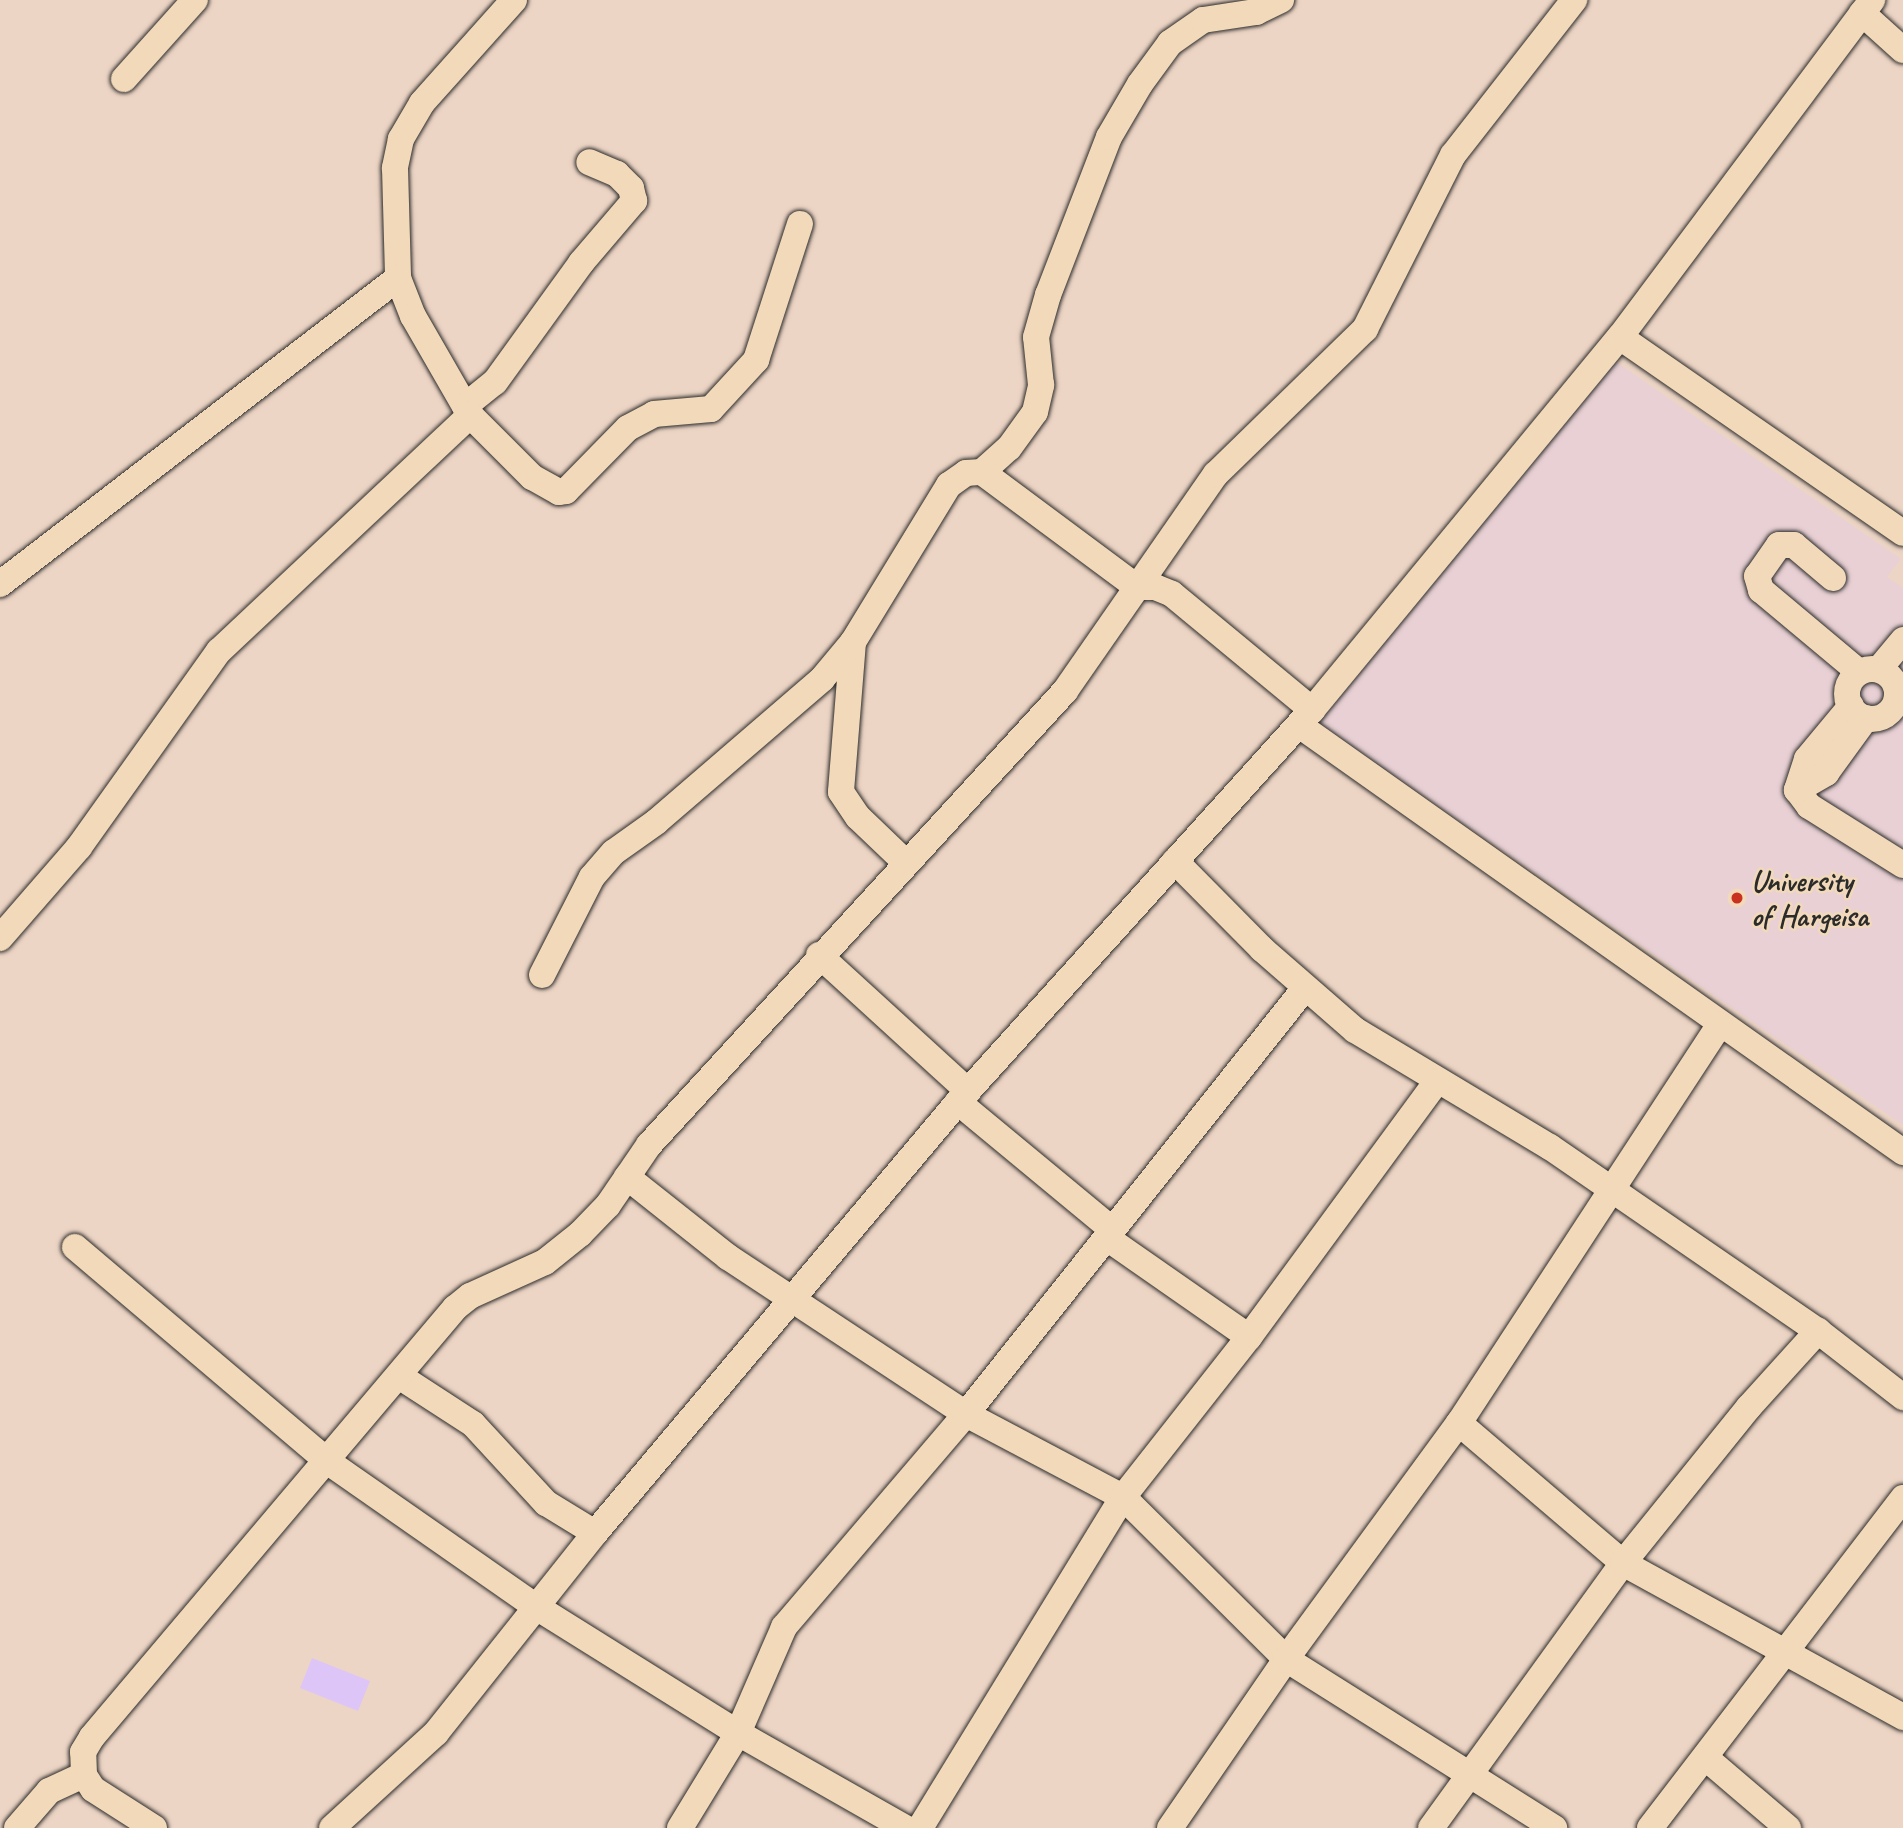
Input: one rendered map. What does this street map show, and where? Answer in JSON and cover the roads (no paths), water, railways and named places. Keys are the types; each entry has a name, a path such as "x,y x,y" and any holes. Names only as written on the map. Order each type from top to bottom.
{"street":[{"path":"124,79 195,0"},
{"path":"514,0 422,103 401,139 395,169 398,278 413,316 467,411 532,477 559,492 566,491 628,428 654,414 711,409 756,360 800,224"},
{"path":"542,975 592,877 614,852 656,822 822,679 853,642 949,485 966,473 982,472 1009,448 1035,412 1041,385 1036,337 1048,295 1109,137 1140,84 1170,43 1203,20 1256,12 1281,0"},
{"path":"154,1828 93,1789 84,1775 83,1752 92,1737 456,1308 470,1296 545,1262 608,1205 649,1145 819,955 1065,691 1232,454 1365,329 1453,156 1574,0"},
{"path":"332,1828 436,1733 595,1533 963,1096 1305,718 1620,337 1867,7 1903,50"},
{"path":"0,938 79,847 219,651 495,382 573,274 635,201 631,188 617,174 589,162"},
{"path":"0,584 398,278"},
{"path":"1620,337 1903,533"},
{"path":"982,472 1137,587 1155,587 1172,594 1305,718 1719,1025 1903,1152"},
{"path":"1833,578 1794,545 1779,544 1757,576 1761,590 1884,673 1897,690 1893,709 1886,716 1858,712"},
{"path":"1903,639 1884,673 1848,687 1858,712 1826,773 1797,790 1810,806 1903,865"},
{"path":"853,642 841,792 858,817 905,862"},
{"path":"1175,861 1305,988 1355,1030 1436,1082 1550,1147 1818,1331 1903,1397"},
{"path":"819,955 963,1096 1110,1234 1249,1337"},
{"path":"680,1828 738,1733 784,1627 966,1414 1305,988"},
{"path":"1170,1828 1286,1659 1459,1423 1719,1025"},
{"path":"920,1828 1123,1497 1249,1337 1436,1082"},
{"path":"626,1177 790,1300 966,1414 1123,1497 1286,1659 1554,1828"},
{"path":"75,1247 327,1461 538,1608 738,1733 905,1828"},
{"path":"1431,1828 1472,1777 1623,1563 1749,1408 1818,1331"},
{"path":"399,1376 473,1424 545,1503 595,1533"},
{"path":"1459,1423 1623,1563 1903,1717"},
{"path":"1654,1827 1903,1498"},
{"path":"1706,1758 1788,1828"},
{"path":"17,1828 48,1791 84,1775"}],"place":[{"name":"University of Hargeisa","path":"1737,898"}]}
